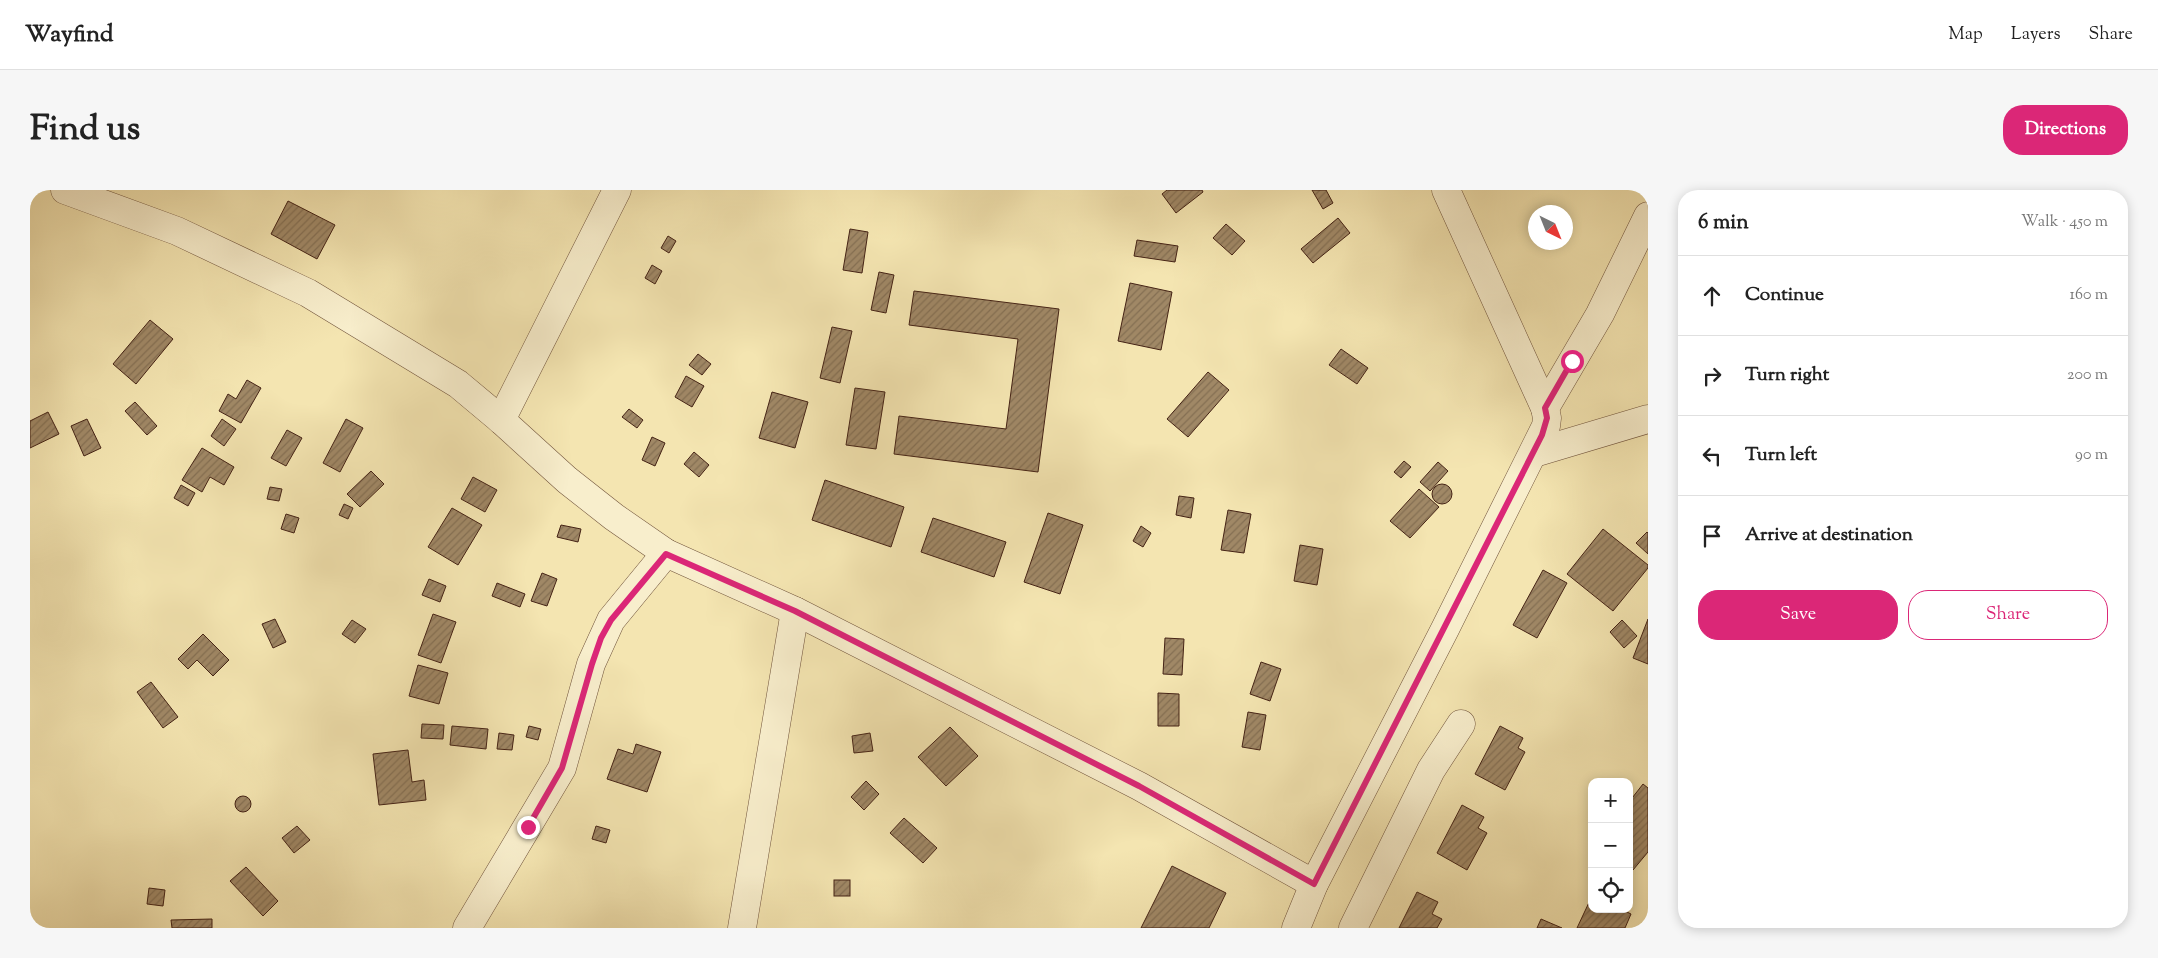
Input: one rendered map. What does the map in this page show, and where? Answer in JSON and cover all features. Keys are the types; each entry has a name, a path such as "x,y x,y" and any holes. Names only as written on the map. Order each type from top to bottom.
{"street":[{"path":"65,190 177,231 308,293 458,384 501,420 566,480 666,554 795,611 1139,786 1314,884"},
{"path":"501,420 617,190"},
{"path":"1296,928 1314,884 1546,426 1545,408 1446,190"},
{"path":"1545,408 1600,314 1648,216"},
{"path":"1534,453 1648,419"},
{"path":"467,928 562,768 592,664 611,620 666,554"},
{"path":"742,928 795,611"},
{"path":"1353,928 1431,770 1461,724"}],"building":[{"path":"1167,190 1202,190 1203,192 1176,213 1162,194"},
{"path":"1312,190 1326,190 1333,203 1323,209"},
{"path":"288,201 335,225 317,259 271,234"},
{"path":"1338,218 1350,233 1313,263 1301,249"},
{"path":"1226,224 1245,241 1232,255 1213,238"},
{"path":"850,229 868,232 862,273 843,270"},
{"path":"668,236 676,241 669,253 661,248"},
{"path":"1137,240 1178,246 1175,262 1134,256"},
{"path":"652,265 662,271 655,284 645,278"},
{"path":"879,272 894,275 886,313 871,310"},
{"path":"1130,283 1172,292 1161,350 1118,341"},
{"path":"914,291 1059,309 1038,472 894,454 899,416 1006,429 1018,339 909,325"},
{"path":"150,320 173,339 136,384 113,364"},
{"path":"832,327 852,331 840,383 820,378"},
{"path":"1341,349 1368,368 1357,384 1329,365"},
{"path":"698,354 711,364 702,375 689,365"},
{"path":"1208,372 1229,390 1188,437 1167,419"},
{"path":"686,376 704,386 692,407 675,397"},
{"path":"247,380 261,388 241,423 219,411 228,394 236,399"},
{"path":"855,388 885,392 876,449 846,445"},
{"path":"772,392 808,402 795,448 759,438"},
{"path":"135,402 157,426 147,435 125,411"},
{"path":"629,409 643,420 637,428 622,417"},
{"path":"48,412 59,434 30,448 30,421"},
{"path":"87,419 101,448 84,456 71,426"},
{"path":"222,419 236,429 224,446 211,436"},
{"path":"346,419 363,428 340,472 323,463"},
{"path":"287,430 302,438 286,466 271,458"},
{"path":"652,437 665,443 655,466 642,460"},
{"path":"202,448 234,467 224,485 210,477 202,492 182,480"},
{"path":"694,452 709,465 699,477 684,464"},
{"path":"1404,461 1411,467 1401,478 1394,472"},
{"path":"1438,462 1448,471 1430,491 1420,482"},
{"path":"371,471 384,484 360,507 347,494"},
{"path":"473,477 497,490 485,512 461,499"},
{"path":"825,480 904,507 891,547 812,520"},
{"path":"1442,484 1449,487 1452,494 1449,501 1442,504 1435,501 1432,494 1435,487"},
{"path":"181,485 195,493 188,506 174,498"},
{"path":"270,487 282,489 279,501 267,499"},
{"path":"1419,489 1439,507 1410,538 1390,521"},
{"path":"1179,496 1194,498 1191,518 1176,515"},
{"path":"344,504 353,508 348,519 339,515"},
{"path":"452,508 482,525 458,565 428,547"},
{"path":"1228,510 1251,514 1244,553 1221,550"},
{"path":"1048,513 1083,525 1060,594 1024,582"},
{"path":"286,514 299,518 294,533 281,529"},
{"path":"933,518 1006,542 994,577 921,552"},
{"path":"561,525 581,529 578,542 557,537"},
{"path":"1141,526 1151,533 1143,547 1133,541"},
{"path":"1603,529 1648,565 1648,568 1613,611 1567,574"},
{"path":"1648,533 1648,554 1636,543"},
{"path":"1300,545 1323,549 1317,585 1294,581"},
{"path":"1543,570 1567,583 1537,638 1513,625"},
{"path":"542,573 557,579 547,606 531,601"},
{"path":"429,579 446,586 440,602 422,595"},
{"path":"497,583 525,594 520,607 492,596"},
{"path":"433,614 456,622 441,663 418,655"},
{"path":"275,619 286,642 273,648 262,624"},
{"path":"1648,619 1648,664 1633,658"},
{"path":"352,620 366,629 355,643 342,634"},
{"path":"1622,620 1637,636 1624,648 1610,632"},
{"path":"203,634 229,660 213,676 197,660 188,669 178,659"},
{"path":"1165,638 1184,639 1182,675 1163,674"},
{"path":"1261,662 1281,669 1270,701 1250,694"},
{"path":"418,665 448,673 439,704 409,696"},
{"path":"151,682 178,717 163,728 137,692"},
{"path":"1158,693 1179,694 1179,726 1158,726"},
{"path":"1248,712 1266,715 1260,750 1242,747"},
{"path":"422,724 444,725 443,739 421,738"},
{"path":"452,726 488,729 486,749 450,745"},
{"path":"529,726 541,729 538,740 526,737"},
{"path":"1500,726 1523,738 1518,748 1525,752 1505,790 1475,774"},
{"path":"950,727 978,756 946,786 918,757"},
{"path":"499,733 514,735 512,750 497,749"},
{"path":"870,733 873,751 854,753 852,736"},
{"path":"636,744 661,752 647,792 607,779 618,749 633,754"},
{"path":"408,750 412,782 424,780 426,800 379,805 373,754"},
{"path":"866,781 879,794 864,810 851,797"},
{"path":"1643,784 1648,788 1648,852 1633,870 1633,823 1633,797"},
{"path":"240,796 246,796 251,801 249,810 240,812 235,807 235,801"},
{"path":"1462,805 1484,817 1478,828 1487,833 1467,870 1437,853"},
{"path":"904,818 937,848 923,863 890,833"},
{"path":"297,826 310,840 294,853 282,838"},
{"path":"596,826 610,830 606,843 592,839"},
{"path":"1172,866 1226,893 1209,928 1141,928"},
{"path":"246,867 278,901 263,916 230,881"},
{"path":"834,880 850,880 850,896 834,896"},
{"path":"149,888 165,890 163,906 147,904"},
{"path":"1417,892 1438,902 1432,914 1442,919 1437,928 1399,928"},
{"path":"1588,905 1588,913 1631,914 1625,928 1577,928"},
{"path":"212,919 212,928 172,928 171,920"},
{"path":"1541,919 1562,928 1537,928"}],"route":[{"path":"528,827 562,768 601,638 611,620 666,554 795,611 1139,786 1314,884 1542,435 1547,418 1545,408 1572,361"}]}
